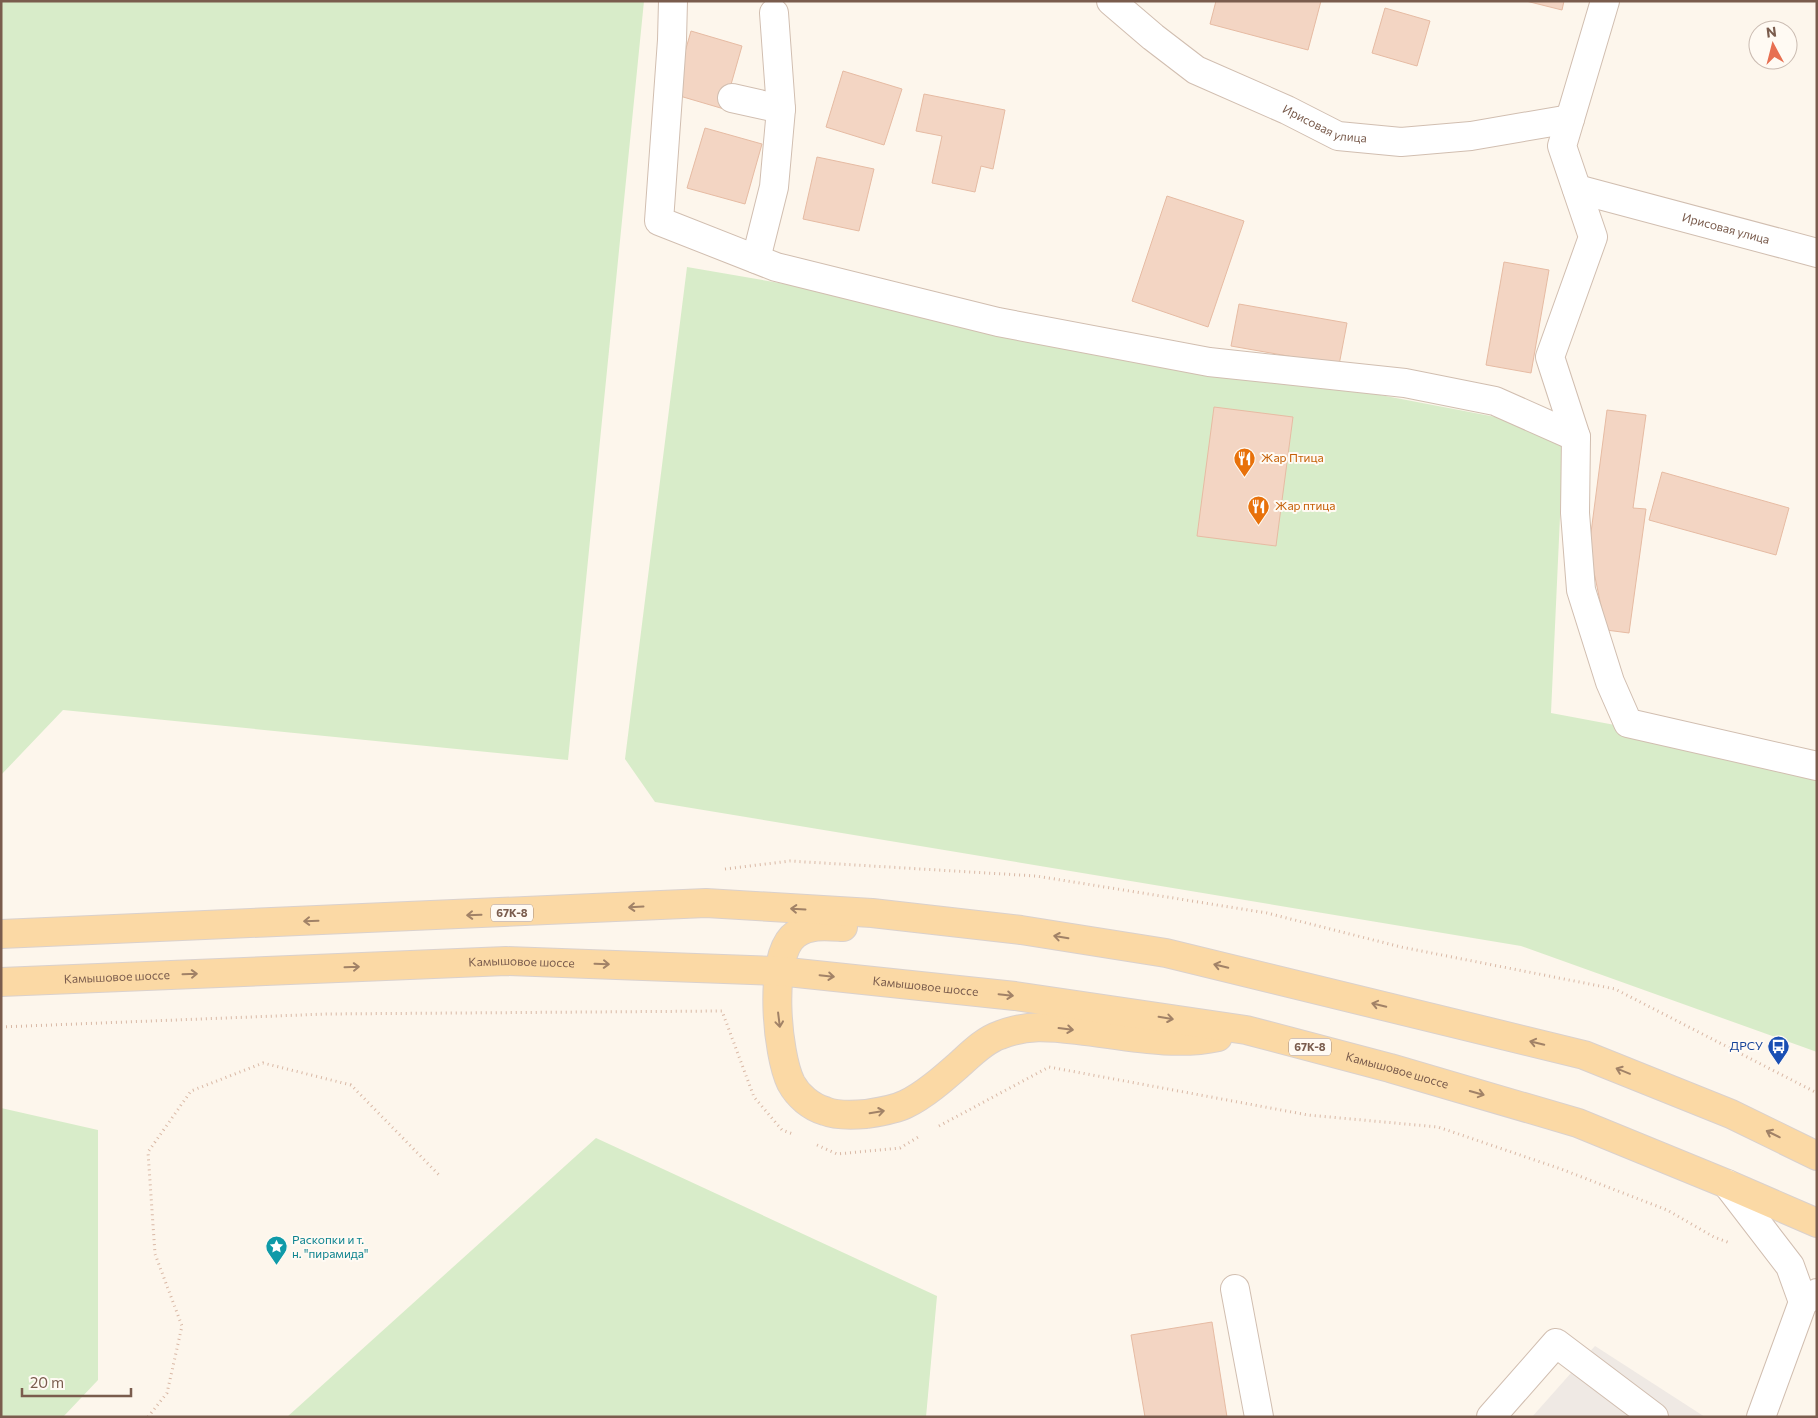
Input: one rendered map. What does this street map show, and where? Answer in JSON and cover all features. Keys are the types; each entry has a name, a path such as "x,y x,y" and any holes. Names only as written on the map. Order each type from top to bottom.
{"main road":[{"name":"67К-8","path":"1,934 706,903 872,913 1021,930 1166,953 1584,1055 1731,1114 1817,1156"},
{"path":"1021,930 989,936 958,937 825,926 808,927 794,935 784,948 778,971 777,1007 784,1060 792,1083 806,1102 825,1112 854,1115 881,1112 906,1104 944,1078 977,1049 999,1035 1021,1028 1044,1026 1166,1040 1207,1039 1246,1030"},
{"name":"Камышовое шоссе","path":"1,982 506,961 778,971 1014,996 1246,1030 1390,1068 1578,1123 1817,1223"}],"street":[{"path":"673,1 659,221 776,267 998,322 1208,362 1405,383 1495,402 1576,436"},
{"name":"Ирисовая улица","path":"1111,1 1196,70 1287,110 1338,136 1401,142 1471,136 1570,119"},
{"path":"1606,1 1562,146 1593,237 1550,357 1576,436 1575,513 1581,590 1610,682 1628,723 1817,766"},
{"path":"756,259 774,187 780,109 774,13"},
{"path":"732,98 780,109"},
{"name":"Ирисовая улица","path":"1577,189 1817,253"},
{"path":"1727,1184 1790,1266 1810,1298 1761,1417"},
{"path":"1235,1289 1259,1417"},
{"path":"1491,1417 1556,1343 1654,1417"}],"path":[{"path":"1401,947 1614,989 1817,1093"},
{"path":"1,1027 326,1014 722,1011 754,1097 782,1130 800,1138"},
{"path":"148,1417 167,1393 182,1326 155,1254 148,1152 191,1090 263,1064 351,1085 441,1177"},
{"path":"931,1130 1048,1067 1308,1114 1438,1127 1560,1169 1667,1210"},
{"path":"810,1142 837,1154 900,1148 923,1135"}],"shaded area":[{"path":"1595,1346 1705,1417 1532,1417"}],"green space":[{"path":"1,1 644,1 568,760 63,710 1,775"},
{"path":"687,267 935,310 1564,430 1551,713 1817,763 1817,1052 1521,946 655,802 625,759"},
{"path":"1,1108 98,1130 98,1380 63,1417 1,1417"},
{"path":"596,1138 937,1296 926,1417 287,1417"}],"building":[{"path":"1216,1 1321,1 1308,50 1210,24"},
{"path":"1526,1 1564,1 1562,10"},
{"path":"1385,8 1430,21 1417,66 1372,53"},
{"path":"691,31 742,46 724,109 673,94"},
{"path":"843,71 902,89 884,145 826,127"},
{"path":"924,94 1005,110 993,169 981,166 975,192 932,183 942,136 916,131"},
{"path":"705,128 762,144 745,204 687,188"},
{"path":"817,157 874,169 859,231 803,219"},
{"path":"1167,196 1244,221 1208,327 1132,301"},
{"path":"1504,262 1549,270 1531,373 1486,365"},
{"path":"1239,304 1347,323 1339,365 1231,346"},
{"name":"Жар Птица","path":"1214,407 1293,417 1276,546 1197,536"},
{"path":"1607,410 1646,415 1633,508 1646,509 1629,633 1606,630 1589,548"},
{"path":"1662,472 1789,508 1776,555 1649,520"},
{"path":"1212,1322 1227,1417 1145,1417 1131,1335"}],"place":[{"name":"Жар Птица","path":"1245,477"},
{"name":"Жар птица","path":"1259,525"},
{"name":"ДРСУ","path":"1779,1065"},
{"name":"Раскопки и т. н. \"пирамида\"","path":"276,1266"}]}
